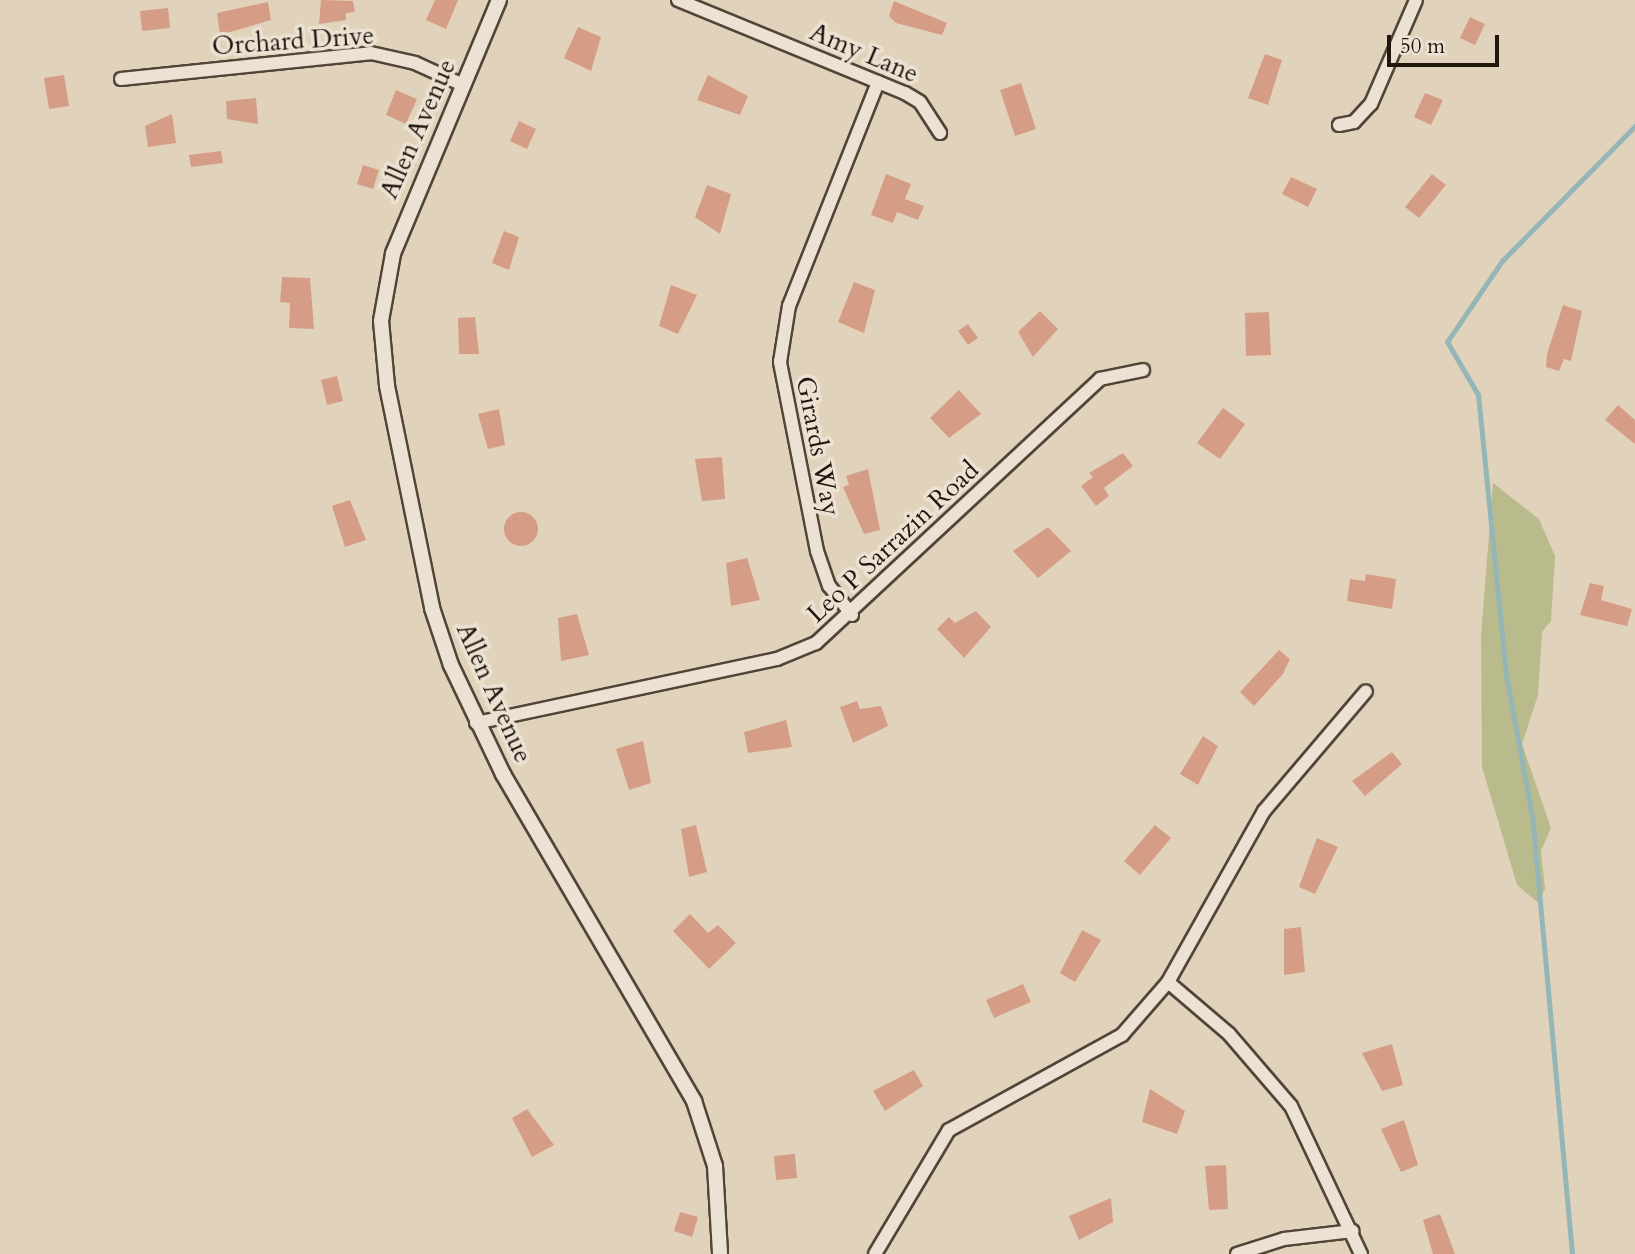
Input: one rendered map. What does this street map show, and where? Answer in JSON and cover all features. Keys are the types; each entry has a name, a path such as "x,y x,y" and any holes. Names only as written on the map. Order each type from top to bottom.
{"street":[{"name":"Allen Avenue","path":"499,0 393,254 382,340 436,624 476,723 694,1101 715,1166 720,1254"},
{"name":"Amy Lane","path":"678,0 878,82 920,102 940,133"},
{"path":"1339,125 1354,122 1371,104 1416,0"},
{"name":"Orchard Drive","path":"121,79 371,53 415,63 463,85"},
{"name":"Girards Way","path":"852,615 829,586 817,551 780,362 789,306 878,82"},
{"name":"Leo P Sarrazin Road","path":"476,723 777,659 817,643 852,615 1100,379 1143,370"},
{"path":"875,1254 949,1130 1122,1035 1168,982 1264,811 1366,691"},
{"path":"1168,982 1229,1034 1291,1106 1353,1231 1361,1254"},
{"path":"1237,1254 1284,1238 1353,1231"}],"green space":[{"path":"1493,483 1539,519 1555,556 1551,621 1542,632 1538,695 1522,744 1551,828 1541,851 1545,889 1538,903 1517,885 1482,767 1481,636"}],"building":[{"path":"321,0 353,1 355,12 346,13 346,20 319,24"},
{"path":"435,0 458,0 446,29 426,20"},
{"path":"894,1 947,23 942,35 896,23 889,16"},
{"path":"268,2 271,20 220,35 217,13"},
{"path":"168,8 170,28 142,31 140,11"},
{"path":"1470,17 1485,24 1475,45 1460,38"},
{"path":"578,27 601,37 591,71 564,58"},
{"path":"1265,54 1282,60 1268,105 1248,98"},
{"path":"64,75 69,106 49,109 44,78"},
{"path":"708,75 748,96 740,115 697,100"},
{"path":"1021,83 1036,129 1015,136 1000,90"},
{"path":"396,90 417,99 406,124 386,115"},
{"path":"1425,93 1443,100 1431,125 1414,117"},
{"path":"256,98 258,124 227,119 226,101"},
{"path":"172,114 176,143 148,147 145,126"},
{"path":"519,121 536,129 527,149 510,141"},
{"path":"221,151 223,163 191,167 189,155"},
{"path":"363,165 379,170 373,189 357,184"},
{"path":"886,174 911,184 905,199 924,206 918,220 897,212 893,223 871,215"},
{"path":"1432,174 1446,185 1419,218 1405,207"},
{"path":"1291,177 1317,189 1308,207 1282,194"},
{"path":"707,185 731,194 720,234 695,217"},
{"path":"504,231 519,237 509,270 492,263"},
{"path":"282,277 310,278 314,329 289,328 290,303 280,302"},
{"path":"854,282 875,290 864,333 838,322"},
{"path":"671,285 697,295 678,334 659,326"},
{"path":"1563,305 1582,311 1571,361 1564,359 1559,371 1546,367 1547,354"},
{"path":"1040,311 1058,329 1033,357 1018,332"},
{"path":"1269,312 1271,355 1246,356 1245,313"},
{"path":"475,317 479,354 459,354 458,318"},
{"path":"968,324 978,338 968,345 958,331"},
{"path":"337,376 343,401 327,405 321,380"},
{"path":"959,390 981,414 949,438 930,418"},
{"path":"1618,405 1635,420 1635,444 1605,420"},
{"path":"1223,408 1245,424 1220,459 1197,443"},
{"path":"499,409 505,445 488,449 478,414"},
{"path":"1123,453 1133,466 1104,488 1109,496 1096,506 1081,486 1093,477 1089,473"},
{"path":"722,457 725,499 702,501 695,459"},
{"path":"868,469 880,530 864,534 843,487 849,485 846,476"},
{"path":"350,500 366,540 345,547 332,506"},
{"path":"521,512 533,517 538,529 533,541 521,546 509,541 504,529 509,517"},
{"path":"1048,527 1071,551 1038,578 1013,551"},
{"path":"747,558 760,600 731,606 726,563"},
{"path":"1366,574 1396,579 1392,609 1347,601 1350,579 1365,581"},
{"path":"1590,583 1604,586 1601,600 1632,609 1627,626 1580,615"},
{"path":"976,611 991,627 964,658 937,629 949,617 955,623"},
{"path":"577,614 589,655 561,661 558,618"},
{"path":"1279,650 1290,659 1283,674 1254,706 1240,692"},
{"path":"857,701 860,709 881,706 888,726 853,743 840,707"},
{"path":"786,720 792,747 748,753 744,732"},
{"path":"1203,736 1218,746 1198,785 1180,774"},
{"path":"643,741 651,783 629,790 616,749"},
{"path":"1392,752 1402,764 1365,796 1352,781"},
{"path":"696,825 707,872 689,877 681,829"},
{"path":"1155,825 1171,838 1140,875 1124,861"},
{"path":"1317,838 1338,847 1315,894 1299,887"},
{"path":"690,914 708,933 718,925 736,943 709,969 673,931"},
{"path":"1301,927 1305,972 1284,975 1284,929"},
{"path":"1082,930 1101,940 1075,982 1060,973"},
{"path":"1023,984 1031,1002 994,1018 986,1000"},
{"path":"1392,1044 1403,1085 1382,1091 1362,1053"},
{"path":"914,1070 923,1086 885,1111 873,1091"},
{"path":"1150,1089 1185,1111 1177,1134 1142,1122"},
{"path":"527,1109 554,1145 532,1157 512,1118"},
{"path":"1404,1120 1418,1165 1401,1172 1381,1129"},
{"path":"795,1154 797,1178 776,1180 774,1156"},
{"path":"1226,1165 1228,1209 1209,1210 1205,1166"},
{"path":"1111,1198 1113,1222 1079,1240 1069,1216"},
{"path":"680,1212 698,1217 692,1237 674,1231"},
{"path":"1440,1214 1455,1254 1433,1254 1423,1220"}],"waterway":[{"path":"1572,1254 1533,822 1506,675 1478,395 1447,342 1502,261 1635,126"}]}
